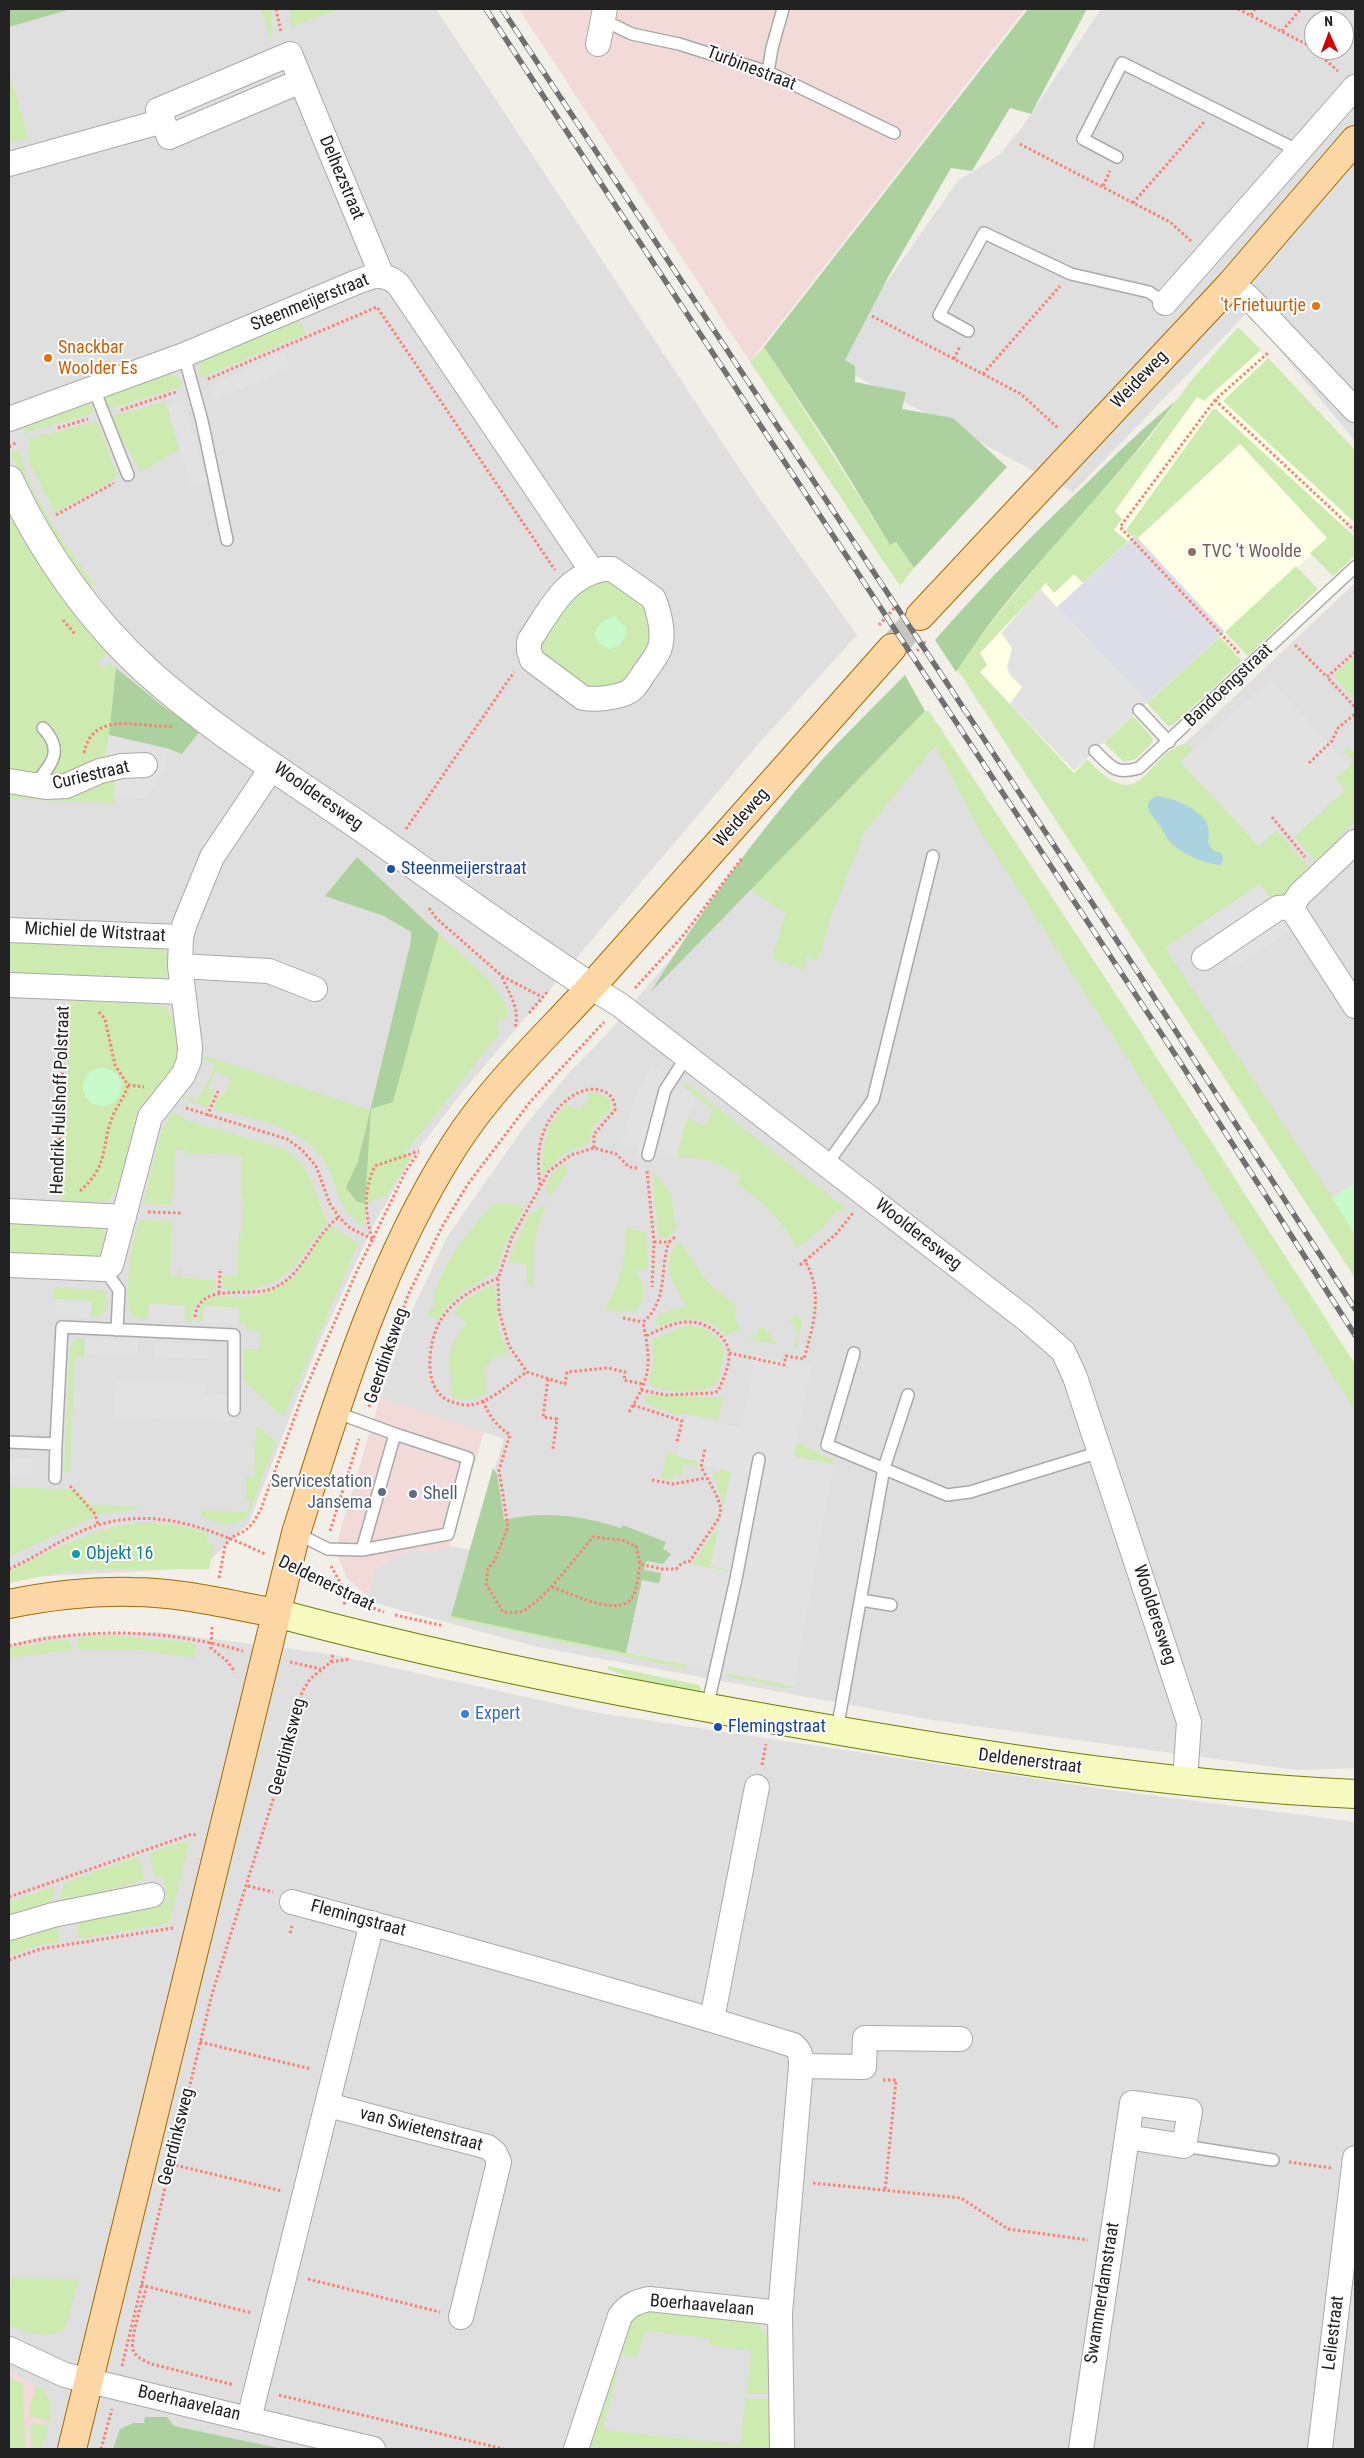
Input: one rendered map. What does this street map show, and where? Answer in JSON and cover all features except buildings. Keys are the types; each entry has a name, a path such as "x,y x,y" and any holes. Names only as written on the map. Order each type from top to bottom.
{"main road":[{"name":"Weideweg","path":"920,616 1231,284 1355,140"},
{"name":"Weideweg","path":"591,987 892,648"},
{"name":"Geerdinksweg","path":"72,2449 296,1533 335,1412 384,1279 446,1159 471,1121 505,1077 591,987"},
{"name":"Deldenerstraat","path":"9,1604 38,1598 86,1593 135,1592 276,1613 435,1654 707,1709 981,1756 1272,1790 1355,1794"}],"street":[{"name":"Turbinestraat","path":"598,44 604,14"},
{"name":"Delhezstraat","path":"9,164 163,121 158,110 290,54 382,276"},
{"path":"1164,304 1299,151 1348,81"},
{"name":"Steenmeijerstraat","path":"9,419 184,355 352,284 382,276 389,277 398,284 592,571"},
{"path":"1231,284 1248,297 1355,410"},
{"name":"Woolderesweg","path":"9,480 34,528 55,561 102,625 149,673 195,710 273,766 591,987 620,1005 1026,1319 1063,1351 1075,1377 1189,1722 1185,1781"},
{"path":"612,569 653,598 657,605 662,636 662,645 659,653 634,688 626,694 597,699 584,698 532,660 529,651 530,640 566,586 592,571 612,569"},
{"name":"Curiestraat","path":"9,781 46,787 66,786 108,770 145,765"},
{"path":"9,1265 104,1269 111,1264 150,1117 183,1075 189,1061 190,1047 180,966 181,937 194,897 212,857 273,766"},
{"path":"1291,907 1300,894 1355,842"},
{"path":"1204,958 1278,908 1291,907"},
{"path":"1291,907 1355,1006"},
{"name":"Michiel de Witstraat","path":"9,930 181,937"},
{"path":"180,966 269,971 315,989"},
{"path":"9,985 182,992"},
{"path":"9,1211 57,1205 125,1214"},
{"path":"712,2019 757,1787"},
{"path":"9,1928 53,1915 152,1895"},
{"name":"Flemingstraat","path":"292,1902 712,2019 793,2044 801,2054 801,2066"},
{"path":"249,2419 372,1923"},
{"path":"801,2066 864,2067 865,2038 960,2039"},
{"name":"Boerhaavelaan","path":"782,2449 780,2314 801,2066"},
{"name":"van Swietenstraat","path":"330,2096 488,2147 495,2153 499,2162 461,2316"},
{"name":"Swammerdamstraat","path":"1081,2449 1132,2102 1190,2111 1184,2146"},
{"path":"1127,2137 1184,2146"},
{"name":"Leliestraat","path":"1320,2449 1354,2165"},
{"name":"Boerhaavelaan","path":"576,2449 620,2316 625,2308 635,2302 649,2299 780,2314"},
{"name":"Boerhaavelaan","path":"9,2349 65,2375 373,2449"}],"lane":[{"path":"768,72 772,48 783,9"},
{"name":"Turbinestraat","path":"604,14 632,34 678,44 768,72 894,133"},
{"path":"1117,157 1083,139 1122,63 1216,108 1299,151"},
{"path":"968,331 939,315 984,233 1071,274 1149,292 1164,304"},
{"path":"184,355 193,385 227,540"},
{"path":"94,389 128,475"},
{"name":"Bandoengstraat","path":"1095,751 1114,769 1126,772 1139,768 1251,666 1355,567"},
{"path":"1139,710 1168,742"},
{"path":"34,785 54,757 56,748 52,739 43,728"},
{"path":"827,1164 873,1100 933,856"},
{"path":"648,1155 665,1090 687,1056"},
{"path":"104,1269 119,1290 117,1330"},
{"path":"55,1478 62,1327 234,1335 234,1410"},
{"path":"854,1353 827,1445 947,1495 970,1492 1100,1452"},
{"path":"837,1732 884,1468 908,1395"},
{"path":"296,1533 328,1549 362,1550 448,1534 468,1458 335,1412"},
{"path":"362,1550 395,1434"},
{"path":"9,1442 56,1444"},
{"path":"707,1709 735,1585 759,1459"},
{"path":"861,1600 891,1605"},
{"path":"1184,2146 1273,2160"}],"path":[{"path":"1238,9 1304,44"},
{"path":"1251,15 1255,9"},
{"path":"1282,31 1302,9"},
{"path":"1325,60 1348,81"},
{"path":"1134,202 1216,108"},
{"path":"1020,144 1170,222 1208,256"},
{"path":"983,374 1071,274"},
{"path":"49,431 164,398 377,307 566,586"},
{"path":"872,316 1021,394 1059,429"},
{"path":"1251,666 1120,527 1215,400 1286,337"},
{"path":"1215,400 1355,531"},
{"path":"9,447 22,439"},
{"path":"34,528 128,475"},
{"path":"1284,634 1355,707"},
{"path":"402,834 529,651"},
{"path":"1328,678 1355,652"},
{"path":"82,781 86,742 94,731 129,722 162,727 175,726 195,710"},
{"path":"1309,763 1332,741 1338,728 1355,714"},
{"path":"1272,817 1321,874"},
{"path":"478,956 502,976 541,998"},
{"path":"502,976 517,1008 518,1017 515,1030"},
{"name":"Hendrik Hulshoff Polstraat","path":"57,1205 65,987"},
{"name":"Geerdinksweg","path":"102,2449 212,1994 282,1771 302,1692 310,1679 331,1662 340,1630 346,1594 328,1560 330,1533 364,1423 408,1295 443,1225 468,1184 530,1102 620,1005"},
{"path":"57,1205 70,1198 96,1174 102,1163 114,1112 126,1094 128,1085 112,1057 105,1019 102,1014 92,1008"},
{"path":"128,1085 146,1088 191,1111 267,1132 287,1140 302,1150 316,1166 330,1204 339,1218 350,1228 372,1239 366,1216 367,1184 375,1166 420,1151 406,1171 380,1222"},
{"path":"207,1116 218,1089"},
{"path":"540,1185 537,1159 543,1133 553,1114 565,1102 586,1090 601,1090 610,1095 615,1103 615,1110 594,1134 594,1148"},
{"path":"643,1384 624,1380 625,1372 608,1368 567,1372 565,1384 527,1372 509,1346 499,1311 499,1278 512,1237 549,1171 572,1155 594,1148 616,1154 629,1167 647,1171"},
{"path":"648,1155 647,1171 654,1242 652,1288"},
{"path":"800,1265 836,1234 868,1196"},
{"path":"125,1214 181,1213"},
{"path":"195,1333 196,1308 203,1301 219,1293 256,1293 283,1283 295,1274 321,1233 339,1218"},
{"path":"654,1242 669,1242 676,1237"},
{"path":"643,1322 652,1314 659,1301 669,1242"},
{"path":"729,1353 784,1365 786,1356 804,1359 816,1304 813,1278 804,1261"},
{"path":"219,1293 220,1271"},
{"path":"499,1278 481,1285 456,1301 442,1318 430,1346 428,1362 434,1384 440,1396 450,1402 469,1406 483,1401 506,1388 527,1372"},
{"path":"623,1318 643,1322"},
{"path":"641,1390 666,1395 713,1393 718,1391 723,1380 729,1353 725,1342 715,1330 700,1323 689,1321 677,1323 646,1336"},
{"path":"629,1412 641,1390 650,1361 643,1322"},
{"path":"548,1379 543,1417 557,1419 553,1449"},
{"path":"483,1401 488,1413 498,1427 510,1436 499,1470 508,1527 495,1560 488,1569 486,1584 503,1612 521,1612 552,1587 592,1537 622,1540 636,1546 640,1564 635,1591 630,1600 620,1606 609,1606 552,1587"},
{"path":"633,1406 682,1421 677,1442"},
{"path":"640,1564 669,1570 676,1569 682,1563 690,1561 719,1518 721,1508 716,1494 701,1467 704,1449"},
{"path":"55,1478 70,1485 95,1514 98,1525"},
{"path":"652,1480 673,1484 706,1478"},
{"name":"Deldenerstraat","path":"9,1569 98,1525 139,1519 164,1518 190,1523 230,1538 289,1564 346,1594 359,1603 383,1612 450,1628"},
{"path":"9,1646 36,1639 75,1634 121,1632 187,1638 321,1670"},
{"path":"9,1897 192,1834 199,1836"},
{"path":"9,1960 40,1949 170,1927 176,1929"},
{"path":"200,2042 315,2070 318,2083 330,2096"},
{"path":"864,2067 867,2080 896,2080 886,2190"},
{"path":"1273,2160 1354,2165"},
{"path":"171,2164 284,2192 288,2206 302,2210"},
{"path":"792,2181 961,2198 1008,2229 1111,2243"},
{"path":"286,2274 461,2316"},
{"path":"141,2285 254,2314 258,2329 271,2332"},
{"path":"147,2286 134,2338 133,2350 139,2358 161,2367 504,2449"}],"shaded area":[{"path":"59,9 436,9 753,489 857,635 761,741 459,1096 414,1155 374,1224 317,1347 249,1523 202,1568 9,1578 9,23"},
{"path":"519,9 1025,9 750,362"},
{"path":"1101,9 1355,9 1355,441 1248,312 1073,492 830,362 958,181 999,155 1023,126"},
{"name":"TVC 't Woolde","path":"1245,335 1355,457 1355,514 1074,773 980,672 987,665 980,653 1040,589"},
{"path":"284,353 290,368 217,399 210,385"},
{"path":"183,401 208,482 191,488 168,406"},
{"path":"1135,535 1225,632 1147,703 1057,607"},
{"path":"1355,583 1355,1241 1163,948 1181,747"},
{"path":"1040,589 1147,703 1074,771 1010,704 1022,687 1010,675 1007,667 1012,648 1001,633"},
{"path":"1270,679 1350,766 1335,779 1345,790 1294,837 1282,825 1259,846 1180,762"},
{"path":"899,689 1140,1031 1355,1380 1355,1768 1296,1770 932,1720 538,1647 367,1601 374,1570 384,1563 413,1549 431,1553 450,1546 469,1550 504,1439 380,1398 410,1315 447,1237 527,1123 568,1074 607,1034"},
{"path":"109,735 169,749 165,765 169,766 145,799 114,797 115,780 100,780"},
{"path":"1260,884 1293,930 1234,968 1203,922"},
{"path":"653,1065 697,1098 682,1130 677,1157 638,1155 638,1146 621,1144 637,1091"},
{"path":"56,1299 92,1301 91,1317 55,1316"},
{"path":"149,1304 185,1305 185,1321 148,1320"},
{"path":"204,1306 239,1308 239,1324 203,1322"},
{"path":"85,1339 137,1341 137,1356 84,1354"},
{"path":"155,1342 208,1345 208,1359 154,1356"},
{"path":"756,1355 812,1365 794,1456 834,1464 794,1686 626,1653 642,1580 661,1584 666,1560 728,1571 728,1569 710,1566 731,1472 677,1456 687,1416 741,1427"},
{"path":"116,1380 205,1384 205,1394 230,1395 229,1421 114,1417"},
{"path":"380,1398 484,1432 450,1546 431,1553 413,1549 384,1563 374,1570 368,1597 346,1577 337,1553 339,1535"},
{"path":"9,1458 32,1459 32,1476 9,1475"},
{"path":"159,1632 330,1654 599,1713 1103,1789 1355,1822 1355,2449 41,2449 49,2394 9,2371 9,1645 42,1636"},
{"path":"9,2371 50,2394 41,2449 9,2449"}],"green space":[{"path":"9,9 71,9 9,27"},
{"path":"261,9 272,9 271,42"},
{"path":"291,9 340,9 291,27"},
{"path":"1028,9 1087,9 1031,114 1010,108 972,171 951,168 887,279 845,360 855,366 855,382 906,392 902,409 953,418 1007,467 914,568 896,542 890,545 832,450 764,347"},
{"path":"9,73 28,138 9,143"},
{"path":"296,320 300,322 306,334 200,378 198,373 201,360"},
{"path":"1238,327 1261,350 1204,401 1197,397 1115,511 1122,519 1114,530 1128,541 1083,583 1074,574 1054,593 1046,583 980,653 987,665 980,672 1074,773 1087,759 1106,776 1120,784 1132,784 1141,779 1171,750 1186,743 1194,749 1180,762 1259,845 1276,830 1313,872 1284,897 1273,900 1260,884 1165,948 1333,1198 1355,1235 1355,1278 957,669 968,652 1049,551 1150,437 1190,382"},
{"path":"764,347 890,545 895,541 914,568 900,586 750,362"},
{"path":"1268,358 1355,450 1355,523 1223,401"},
{"path":"170,373 179,379 183,386 107,410 102,399 105,397"},
{"path":"1176,401 1121,469 1007,601 956,672 935,640 1049,519 1131,440"},
{"path":"87,402 91,405 94,413 24,433 22,427"},
{"path":"165,402 179,449 141,472 109,417"},
{"path":"1213,409 1216,409 1355,537 1355,556 1333,576 1310,553 1327,538 1240,444 1138,538 1135,535 1132,537 1126,530"},
{"path":"97,421 118,477 55,513 28,460 29,439"},
{"path":"20,450 29,482 39,500 62,538 95,585 88,587 61,550 22,481 11,453"},
{"path":"9,507 110,651 97,662 103,668 109,662 116,668 109,735 101,779 115,780 114,803 9,799"},
{"path":"1296,566 1318,589 1248,656 1225,632"},
{"path":"609,578 645,606 654,644 628,678 602,688 587,689 539,652 539,644 567,603 576,594 596,581"},
{"path":"615,617 626,628 626,632 622,642 609,649 599,643 594,635 602,623"},
{"path":"1220,637 1242,661 1173,725 1168,726 1147,703"},
{"path":"1355,655 1355,700 1333,676"},
{"path":"116,668 165,708 200,731 182,754 169,749 109,735"},
{"path":"905,675 925,711 650,993 688,934 770,822 826,756"},
{"path":"925,711 929,711 1102,973 1355,1364 1355,1410 980,831 935,746 865,831 831,916 818,960 807,957 803,970 772,958 786,913 750,890"},
{"path":"1133,716 1153,738 1153,742 1136,759 1124,762 1104,743"},
{"path":"1348,746 1355,755 1355,822 1339,837 1342,842 1320,866 1294,837 1345,790 1335,779 1353,761 1344,751"},
{"path":"357,857 439,934 393,1102 371,1109 365,1203 357,1202 346,1188 358,1161 411,941 411,932 384,916 325,896"},
{"path":"439,934 492,984 501,996 508,1017 497,1020 499,1034 408,1149 404,1150 411,1157 386,1197 365,1203 365,1227 345,1209 328,1168 319,1154 307,1142 278,1126 213,1109 220,1094 224,1095 231,1078 215,1072 208,1087 214,1091 207,1108 185,1097 186,1095 197,1100 207,1084 215,1064 204,1060 205,1056 370,1110 358,1161 347,1188 351,1196 371,1109 393,1102"},
{"path":"9,938 158,946 167,954 170,968 165,978 160,982 9,978"},
{"path":"70,1000 159,1005 166,1008 172,1018 176,1016 179,1024 178,1059 122,1189 117,1187 110,1199 104,1202 61,1201"},
{"path":"102,1068 109,1069 115,1074 120,1080 120,1094 115,1100 109,1105 102,1106 95,1105 89,1100 84,1094 83,1087 84,1080 89,1074 95,1069"},
{"path":"686,1083 845,1208 842,1213 837,1210 824,1226 797,1249 786,1230 772,1212 737,1185 741,1177 711,1161 694,1157 677,1157 687,1117 701,1125 707,1124 712,1109 684,1087"},
{"path":"589,1092 601,1094 607,1098 610,1101 611,1109 595,1124 587,1144 562,1155 542,1175 544,1145 554,1120 567,1104 572,1108 581,1109 588,1101"},
{"path":"172,1111 191,1122 282,1148 293,1156 307,1172 328,1222 294,1265 275,1281 261,1287 236,1291 223,1287 222,1276 237,1276 239,1234 242,1234 244,1199 241,1198 242,1155 186,1153 186,1150 175,1149 172,1205 143,1204 162,1129"},
{"path":"564,1164 568,1171 551,1195 549,1195 548,1181 553,1173"},
{"path":"654,1172 672,1195 673,1216 677,1228 666,1239 659,1237 654,1196"},
{"path":"1355,1183 1355,1235 1332,1198"},
{"path":"496,1203 525,1206 506,1242 496,1271 460,1294 450,1303 437,1320 426,1315 435,1304 435,1294 439,1281 456,1250 478,1221"},
{"path":"546,1204 534,1244 533,1276 535,1286 527,1285 527,1265 508,1261 528,1216"},
{"path":"9,1218 101,1228 107,1238 102,1256 97,1260 9,1260"},
{"path":"139,1220 172,1221 170,1276 178,1277 178,1268 180,1267 180,1277 217,1281 214,1290 194,1306 192,1322 185,1321 185,1305 149,1304 148,1320 132,1316 128,1296 129,1268"},
{"path":"332,1226 358,1244 283,1417 243,1380 244,1349 259,1349 260,1331 245,1330 245,1324 239,1324 239,1308 204,1306 203,1322 198,1322 199,1311 202,1304 212,1298 253,1296 282,1285 300,1269 317,1243"},
{"path":"626,1228 646,1232 648,1270 636,1271 643,1287 643,1297 639,1307 635,1312 625,1310 624,1313 605,1309 621,1270"},
{"path":"679,1242 710,1285 737,1306 734,1317 741,1332 734,1331 726,1337 712,1324 696,1319 678,1320 660,1326 655,1323 659,1315 678,1308 688,1307 670,1275 669,1257"},
{"path":"494,1284 499,1331 510,1355 502,1354 498,1356 484,1370 486,1394 469,1400 452,1398 450,1352 458,1335 467,1323 453,1312 467,1298"},
{"path":"54,1287 107,1291 106,1311 102,1315 91,1317 92,1301 53,1299"},
{"path":"796,1315 802,1321 797,1348 748,1339 758,1333 757,1331 763,1326 777,1344 795,1347 798,1333 794,1330 796,1327 789,1321"},
{"path":"685,1326 697,1327 708,1331 721,1343 724,1351 719,1376 715,1384 705,1389 690,1392 653,1387 649,1382 653,1361 652,1340"},
{"path":"78,1339 85,1339 84,1357 75,1357 70,1470 67,1474 64,1471 70,1350 72,1342"},
{"path":"648,1395 720,1397 724,1395 718,1420 680,1413 679,1416 645,1403"},
{"path":"256,1426 276,1441 249,1513 244,1519 233,1524 221,1523 201,1516 201,1510 247,1512 250,1502 246,1498 246,1478 254,1478"},
{"path":"779,1439 797,1442 834,1461 834,1464 794,1456"},
{"path":"668,1453 698,1462 697,1467 684,1464 681,1476 674,1474 672,1481 661,1477"},
{"path":"493,1468 497,1474 504,1520 534,1515 578,1518 621,1528 623,1525 666,1542 663,1549 671,1554 663,1564 646,1561 644,1570 661,1573 659,1584 642,1581 626,1653 451,1616"},
{"path":"721,1469 731,1472 724,1505 721,1504 721,1494 718,1493 718,1480 712,1478 714,1471 720,1473"},
{"path":"9,1487 76,1490 91,1505 149,1507 100,1514 9,1557"},
{"path":"720,1522 710,1566 728,1569 728,1572 692,1565"},
{"path":"139,1523 174,1525 208,1533 207,1543 214,1545 209,1569 99,1569 58,1573 9,1583 9,1571 56,1548 88,1535"},
{"path":"705,1586 686,1669 450,1618 451,1616"},
{"path":"768,1607 753,1678 794,1686 793,1689 728,1677 728,1674 750,1677"},
{"path":"116,1636 189,1642 196,1646 194,1658 143,1650 78,1649 77,1637"},
{"path":"69,1639 73,1650 9,1658 9,1648"},
{"path":"608,1666 699,1685 702,1690 698,1694 640,1682 608,1669"},
{"path":"182,1842 189,1843 169,1923 79,1939 77,1922 138,1906 167,1902 163,1877 154,1876 149,1853"},
{"path":"139,1856 144,1879 142,1881 59,1903 64,1883"},
{"path":"53,1887 55,1889 50,1906 9,1918 9,1902"},
{"path":"57,1926 60,1942 39,1945 9,1956 9,1939"},
{"path":"12,2278 79,2279 66,2326 60,2331 46,2335 31,2333 9,2326 9,2297"},
{"path":"648,2310 755,2322 769,2338 772,2394 747,2394 751,2350 709,2345 709,2338 645,2331 637,2357 618,2354 624,2333 630,2322"},
{"path":"611,2369 618,2371 603,2430 740,2445 745,2399 772,2399 773,2449 585,2449"},
{"path":"9,2378 23,2384 25,2449 9,2449"},
{"path":"37,2385 48,2396 51,2411 49,2421 30,2417 29,2410"},
{"path":"145,2417 167,2417 174,2426 283,2449 113,2449 120,2429 133,2423 144,2423"},
{"path":"34,2423 48,2426 42,2449 31,2449 30,2426"}],"water":[{"path":"1157,796 1169,798 1183,804 1196,811 1205,820 1208,826 1208,843 1214,851 1221,853 1223,858 1221,865 1194,858 1171,843 1149,810 1148,806 1151,799"}],"tunnel":[{"path":"892,648 920,616"}],"railway":[{"path":"486,9 1180,1062 1355,1335"},
{"path":"502,9 1137,971 1355,1309"}],"place":[{"name":"'t Frietuurtje","path":"1316,306"},
{"name":"Snackbar Woolder Es","path":"48,358"},
{"name":"TVC 't Woolde","path":"1192,552"},
{"name":"Steenmeijerstraat","path":"391,869"},
{"name":"Servicestation Jansema","path":"382,1492"},
{"name":"Shell","path":"413,1494"},
{"name":"Objekt 16","path":"76,1554"},
{"name":"Expert","path":"465,1714"},
{"name":"Flemingstraat","path":"718,1727"}]}
